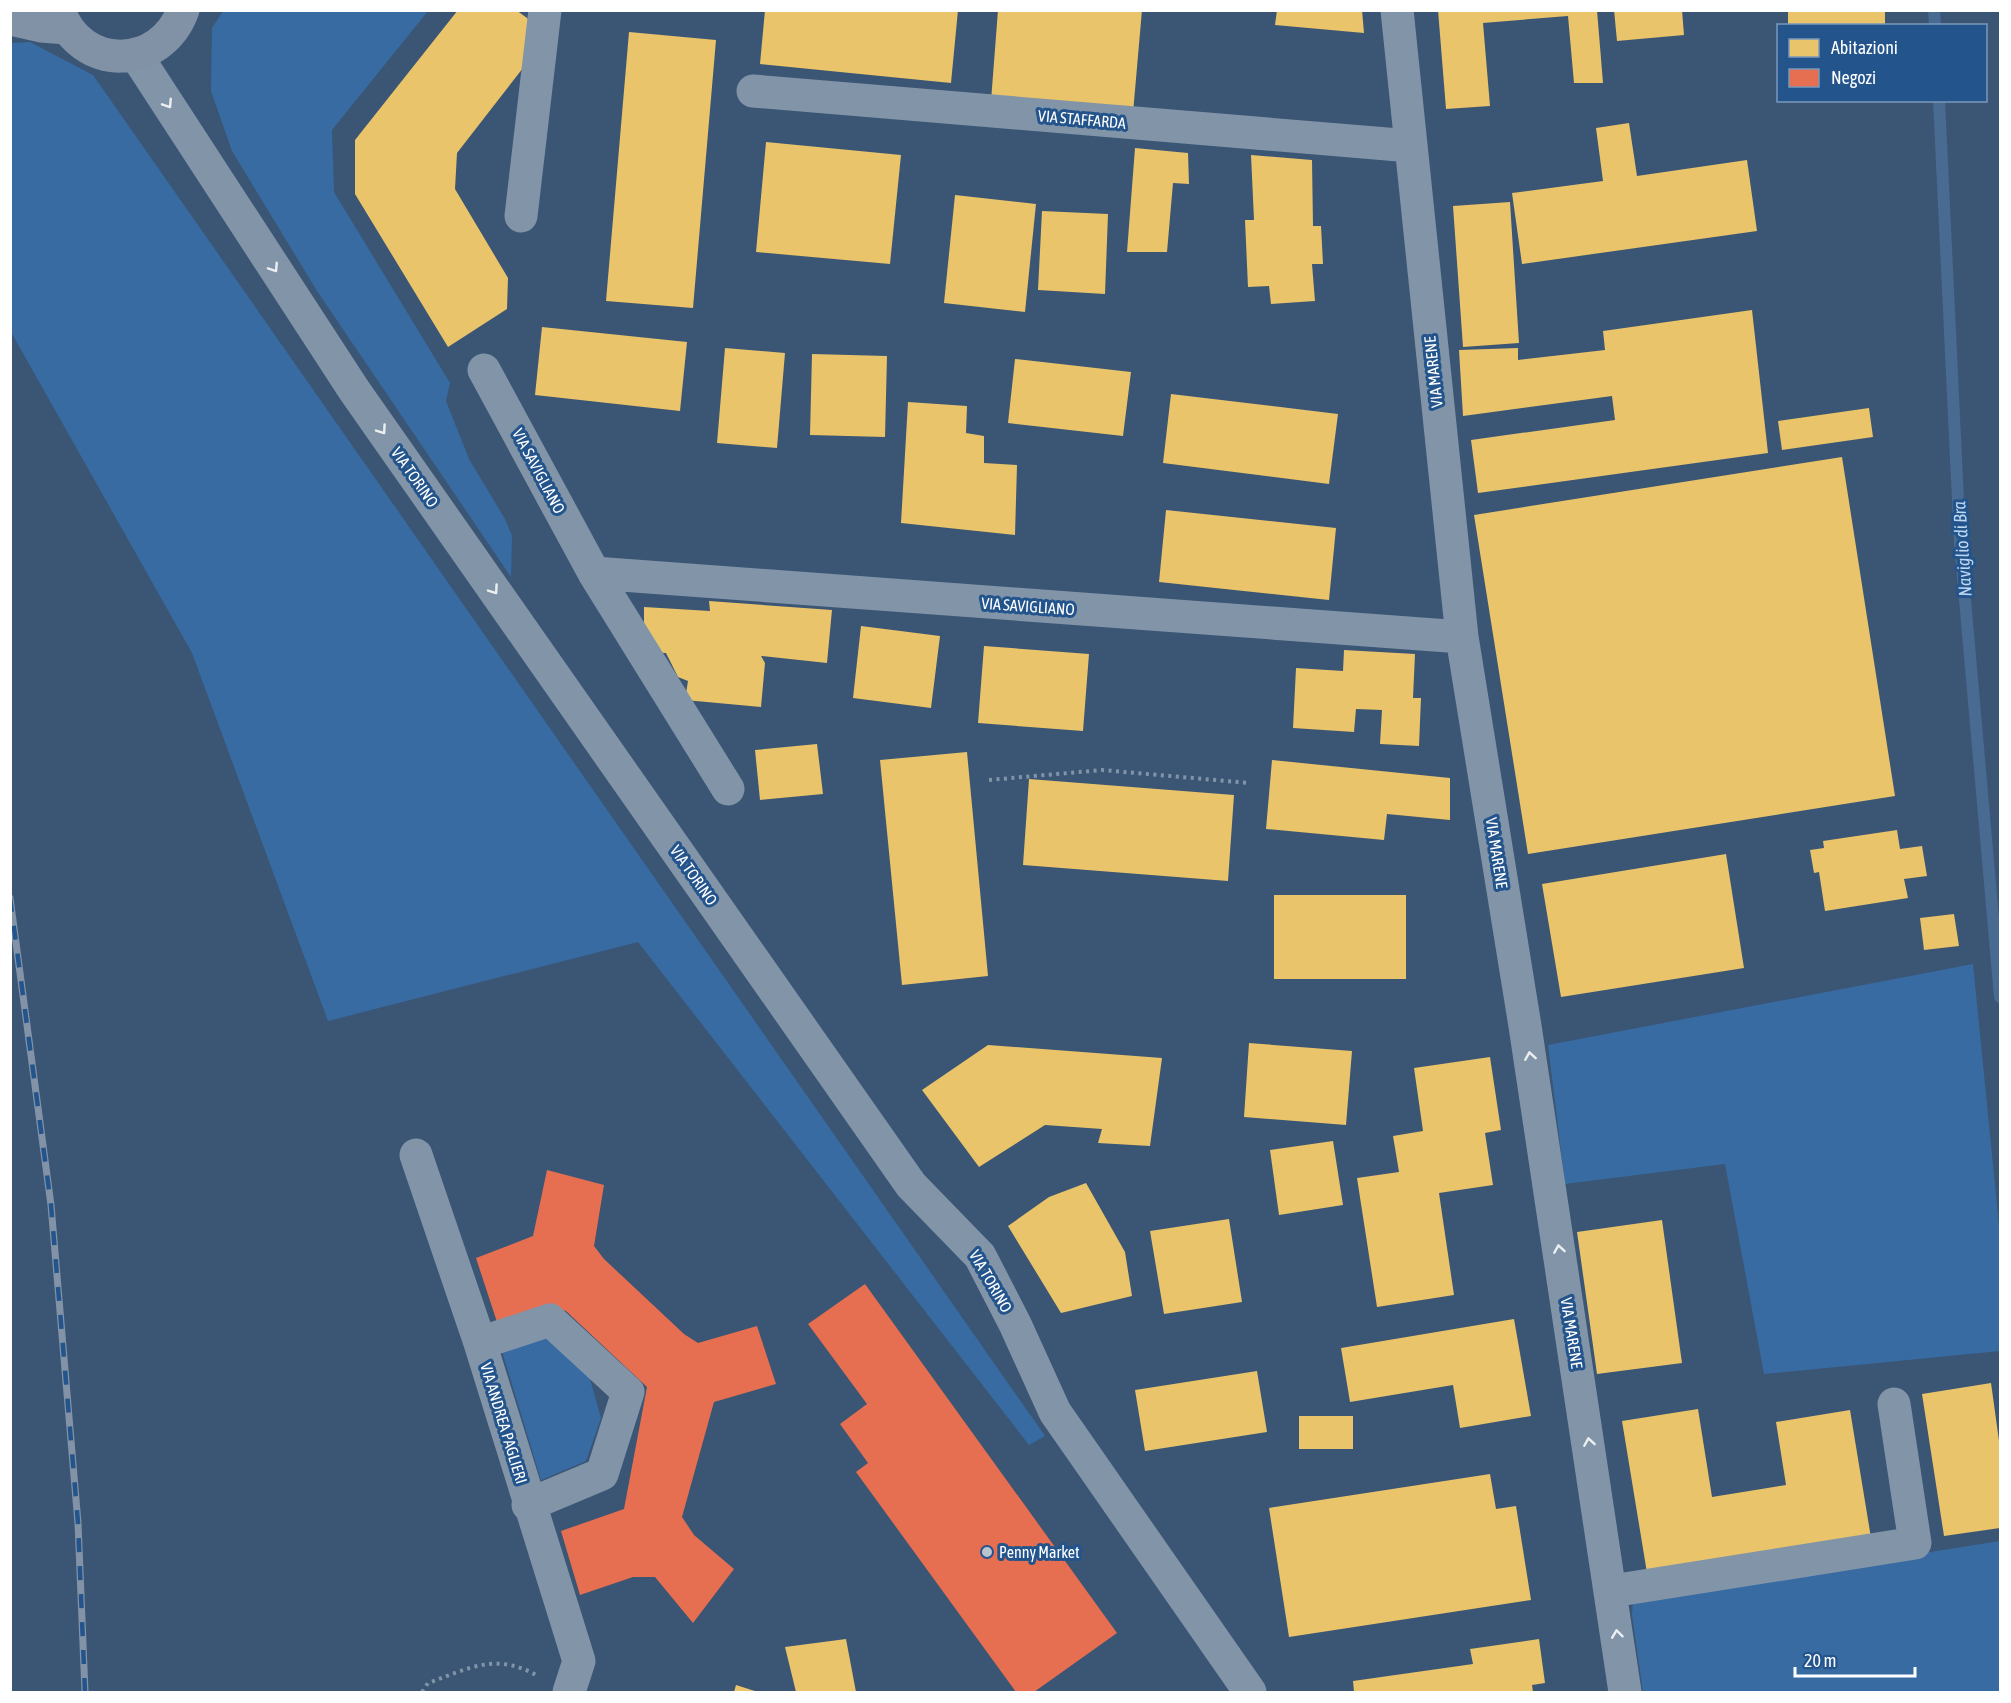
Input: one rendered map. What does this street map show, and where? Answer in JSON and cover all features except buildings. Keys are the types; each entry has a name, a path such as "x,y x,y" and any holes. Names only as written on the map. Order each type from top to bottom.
{"main road":[{"path":"10,18 41,26 63,19 80,43 97,53 117,57 136,55 153,49 167,38 178,23 183,10"}],"street":[{"path":"521,216 545,10"},
{"name":"VIA MARENE","path":"1397,10 1462,637 1524,1017 1612,1591 1625,1692"},
{"name":"VIA TORINO","path":"136,55 354,390 911,1185 980,1256 1056,1412 1250,1692"},
{"name":"VIA STAFFARDA","path":"753,91 1411,146"},
{"name":"VIA SAVIGLIANO","path":"484,370 594,573 728,789"},
{"name":"VIA SAVIGLIANO","path":"594,573 1462,637"},
{"name":"VIA ANDREA PAGLIERI","path":"416,1155 480,1343 528,1505 579,1661 569,1692"},
{"path":"480,1343 550,1320 628,1392 602,1474 528,1505"},
{"path":"1612,1591 1915,1543 1894,1404"}],"path":[{"path":"989,780 1102,770 1249,783"},
{"path":"422,1692 428,1683 479,1665 499,1663 518,1665 538,1676"}],"shaded area":[{"path":"223,11 428,11 332,130 334,192 450,383 446,401 469,459 505,519 512,536 511,577 317,291 232,151 211,91 212,28"},
{"path":"30,42 93,75 1045,1436 1029,1445 638,942 328,1021 192,653 11,332 11,43"},
{"path":"1973,964 2000,1235 2000,1351 1764,1374 1725,1164 1565,1184 1548,1045"},
{"path":"545,1337 588,1372 601,1418 586,1461 541,1480 501,1348"},
{"path":"2000,1541 2000,1692 1643,1692 1632,1615 1633,1599"}],"waterway":[{"name":"Naviglio di Bra","path":"1934,10 1935,24"},
{"name":"Naviglio di Bra","path":"1939,102 1960,543 2000,997"}],"railway":[{"path":"10,898 51,1205 78,1523 85,1692"}],"place":[{"name":"Penny Market","path":"987,1552"}]}
